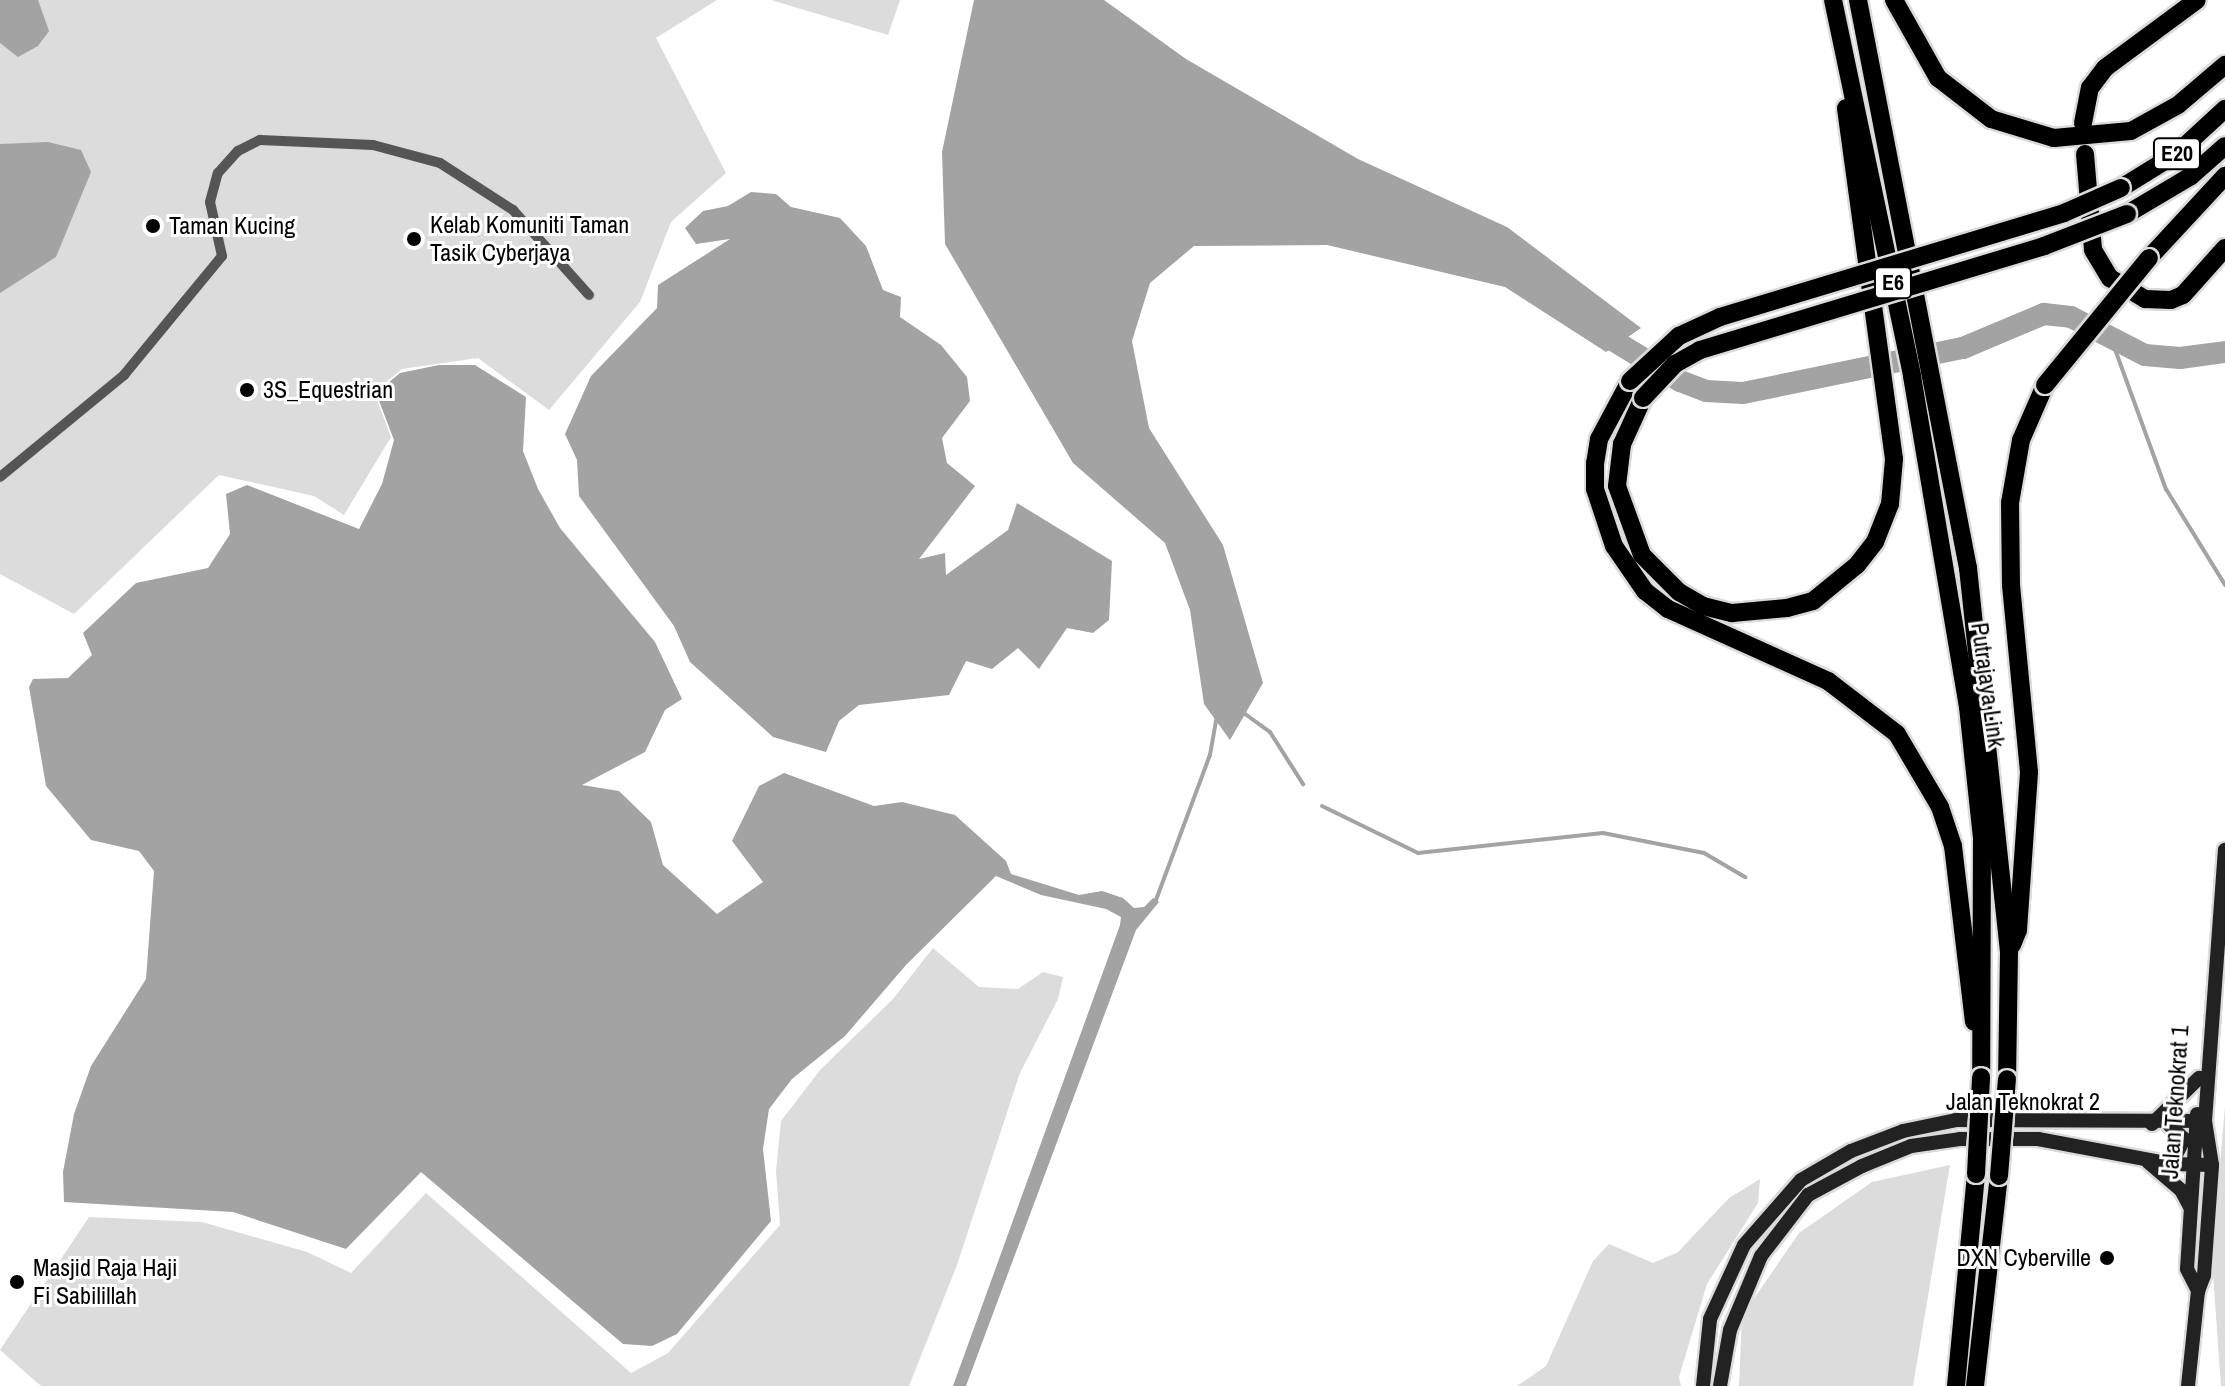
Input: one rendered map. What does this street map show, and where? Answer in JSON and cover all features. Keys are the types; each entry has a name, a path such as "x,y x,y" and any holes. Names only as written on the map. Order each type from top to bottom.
{"highway":[{"name":"Putrajaya Link","path":"1833,0 1947,567 1982,838 1984,1043 1976,1174 1956,1386"},
{"name":"Putrajaya Link","path":"1858,0 1968,568 2009,953 2007,1079 1975,1386"},
{"path":"1894,0 1917,47 1947,86 1991,119 2054,138 2131,131 2178,105 2225,65"},
{"path":"2083,123 2090,88 2105,68 2197,0"},
{"name":"E20","path":"1843,40 1839,67 1889,406 1894,459 1890,504 1875,542 1857,565 1813,601 1746,614 1703,606 1657,574 1630,533 1617,486 1618,464 1643,398 1675,364 1700,350 2030,251 2127,214 2191,176 2225,146"},
{"name":"E20","path":"1984,1043 1974,1023 1953,846 1935,797 1897,734 1828,681 1668,609 1645,591 1614,546 1595,489 1595,463 1608,418 1630,381 1652,357 1708,322 2064,213 2121,188 2176,154 2225,109"},
{"path":"2085,154 2093,250 2110,278 2145,299 2171,300 2183,295 2225,248"},
{"path":"2009,953 2018,930 2029,772 2011,585 2010,503 2021,440 2045,385 2149,258 2225,176"}],"main road":[{"name":"Jalan Teknokrat 1","path":"2198,1291 2187,1269 2190,1207 2193,1161 2201,1120 2216,916 2225,850"},
{"name":"Jalan Teknokrat 1","path":"2188,1386 2198,1291 2204,1275 2212,1165 2201,1120 2199,1078 2210,928 2216,916"},
{"path":"2152,1124 2199,1078"},
{"name":"Jalan Teknokrat 2","path":"1703,1386 1710,1319 1721,1291 1744,1245 1801,1180 1882,1137 1956,1120 2152,1124 2201,1120"},
{"path":"2167,1123 2184,1139 2171,1164"},
{"name":"Jalan Teknokrat 2","path":"1720,1386 1720,1364 1744,1288 1761,1256 1808,1195 1862,1166 1931,1141 2038,1139 2171,1164 2193,1161 2212,1165"},
{"path":"2139,1156 2173,1181 2190,1207"}],"street":[{"path":"0,477 124,375 222,256 210,202 218,173 238,151 260,140 373,145 440,163 513,210 589,295"}],"shaded area":[{"path":"0,0 717,0 656,38 726,173 671,222 640,302 549,410 478,358 402,369 374,392 391,437 344,515 314,496 219,475 74,614 0,574"},
{"path":"0,0 38,0 49,31 38,46 18,57 0,43"},
{"path":"771,0 900,0 888,35"},
{"path":"974,0 1104,0 1186,59 1358,159 1507,227 1641,328 1606,352 1505,287 1327,245 1194,246 1150,283 1132,341 1149,428 1223,545 1263,683 1230,740 1204,704 1190,610 1165,543 1073,463 945,244 942,152"},
{"path":"48,142 81,150 91,172 56,257 0,293 0,144"},
{"path":"751,192 776,194 791,207 840,218 866,246 883,290 901,297 900,317 941,345 967,377 970,401 942,438 947,463 975,486 919,559 945,553 946,575 1008,530 1017,503 1112,561 1109,620 1093,633 1067,628 1039,669 1018,648 992,669 966,661 949,695 859,705 839,721 826,752 773,737 690,662 674,626 579,496 577,460 565,434 591,376 657,308 658,285 730,239 696,244 685,228 703,211 728,206"},
{"path":"439,365 475,365 526,397 523,451 538,489 560,528 655,642 682,699 665,710 645,752 582,785 619,791 651,822 663,865 717,914 763,882 732,841 759,786 784,773 874,806 902,802 955,815 1006,861 1011,874 1079,895 1102,891 1123,898 1134,908 1144,907 1153,898 1159,902 1136,930 966,1386 953,1386 1121,917 1106,909 1041,895 996,876 906,965 845,1036 792,1079 769,1109 763,1149 771,1221 677,1334 652,1346 623,1344 421,1172 346,1249 233,1212 64,1202 63,1172 74,1114 91,1066 146,979 154,871 139,851 91,840 46,786 29,687 33,679 68,678 92,655 83,633 136,583 208,568 230,534 226,494 247,485 359,529 382,484 394,440 376,393 400,373"},
{"path":"933,948 979,987 1018,989 1043,972 1063,977 1058,999 1020,1073 957,1265 909,1386 41,1386 0,1350 89,1217 202,1222 307,1252 351,1273 426,1193 631,1373 668,1353 780,1225 776,1171 781,1121 820,1070 893,999"},
{"path":"2225,1106 2225,1386 2221,1386 2212,1260"},
{"path":"1950,1165 1913,1386 1739,1386 1742,1316 1799,1233 1872,1182"},
{"path":"1760,1179 1758,1203 1707,1284 1679,1377 1681,1386 1517,1386 1546,1366 1593,1261 1609,1244 1653,1263 1678,1252 1729,1198"}],"waterway":[{"path":"1593,328 1680,381 1706,391 1743,393 1963,348 2044,314 2071,317 2145,355 2180,358 2225,352"},
{"path":"2112,341 2166,489 2225,585"},
{"path":"1241,711 1270,732 1303,784"},
{"path":"1156,900 1210,755 1217,717"},
{"path":"1322,806 1418,853 1603,833 1704,853 1745,877"}],"place":[{"name":"Taman Kucing","path":"153,226"},
{"name":"Kelab Komuniti Taman Tasik Cyberjaya","path":"414,239"},
{"name":"3S_Equestrian","path":"247,390"},
{"name":"DXN Cyberville","path":"2107,1258"},
{"name":"Masjid Raja Haji Fi Sabilillah","path":"17,1282"}]}
